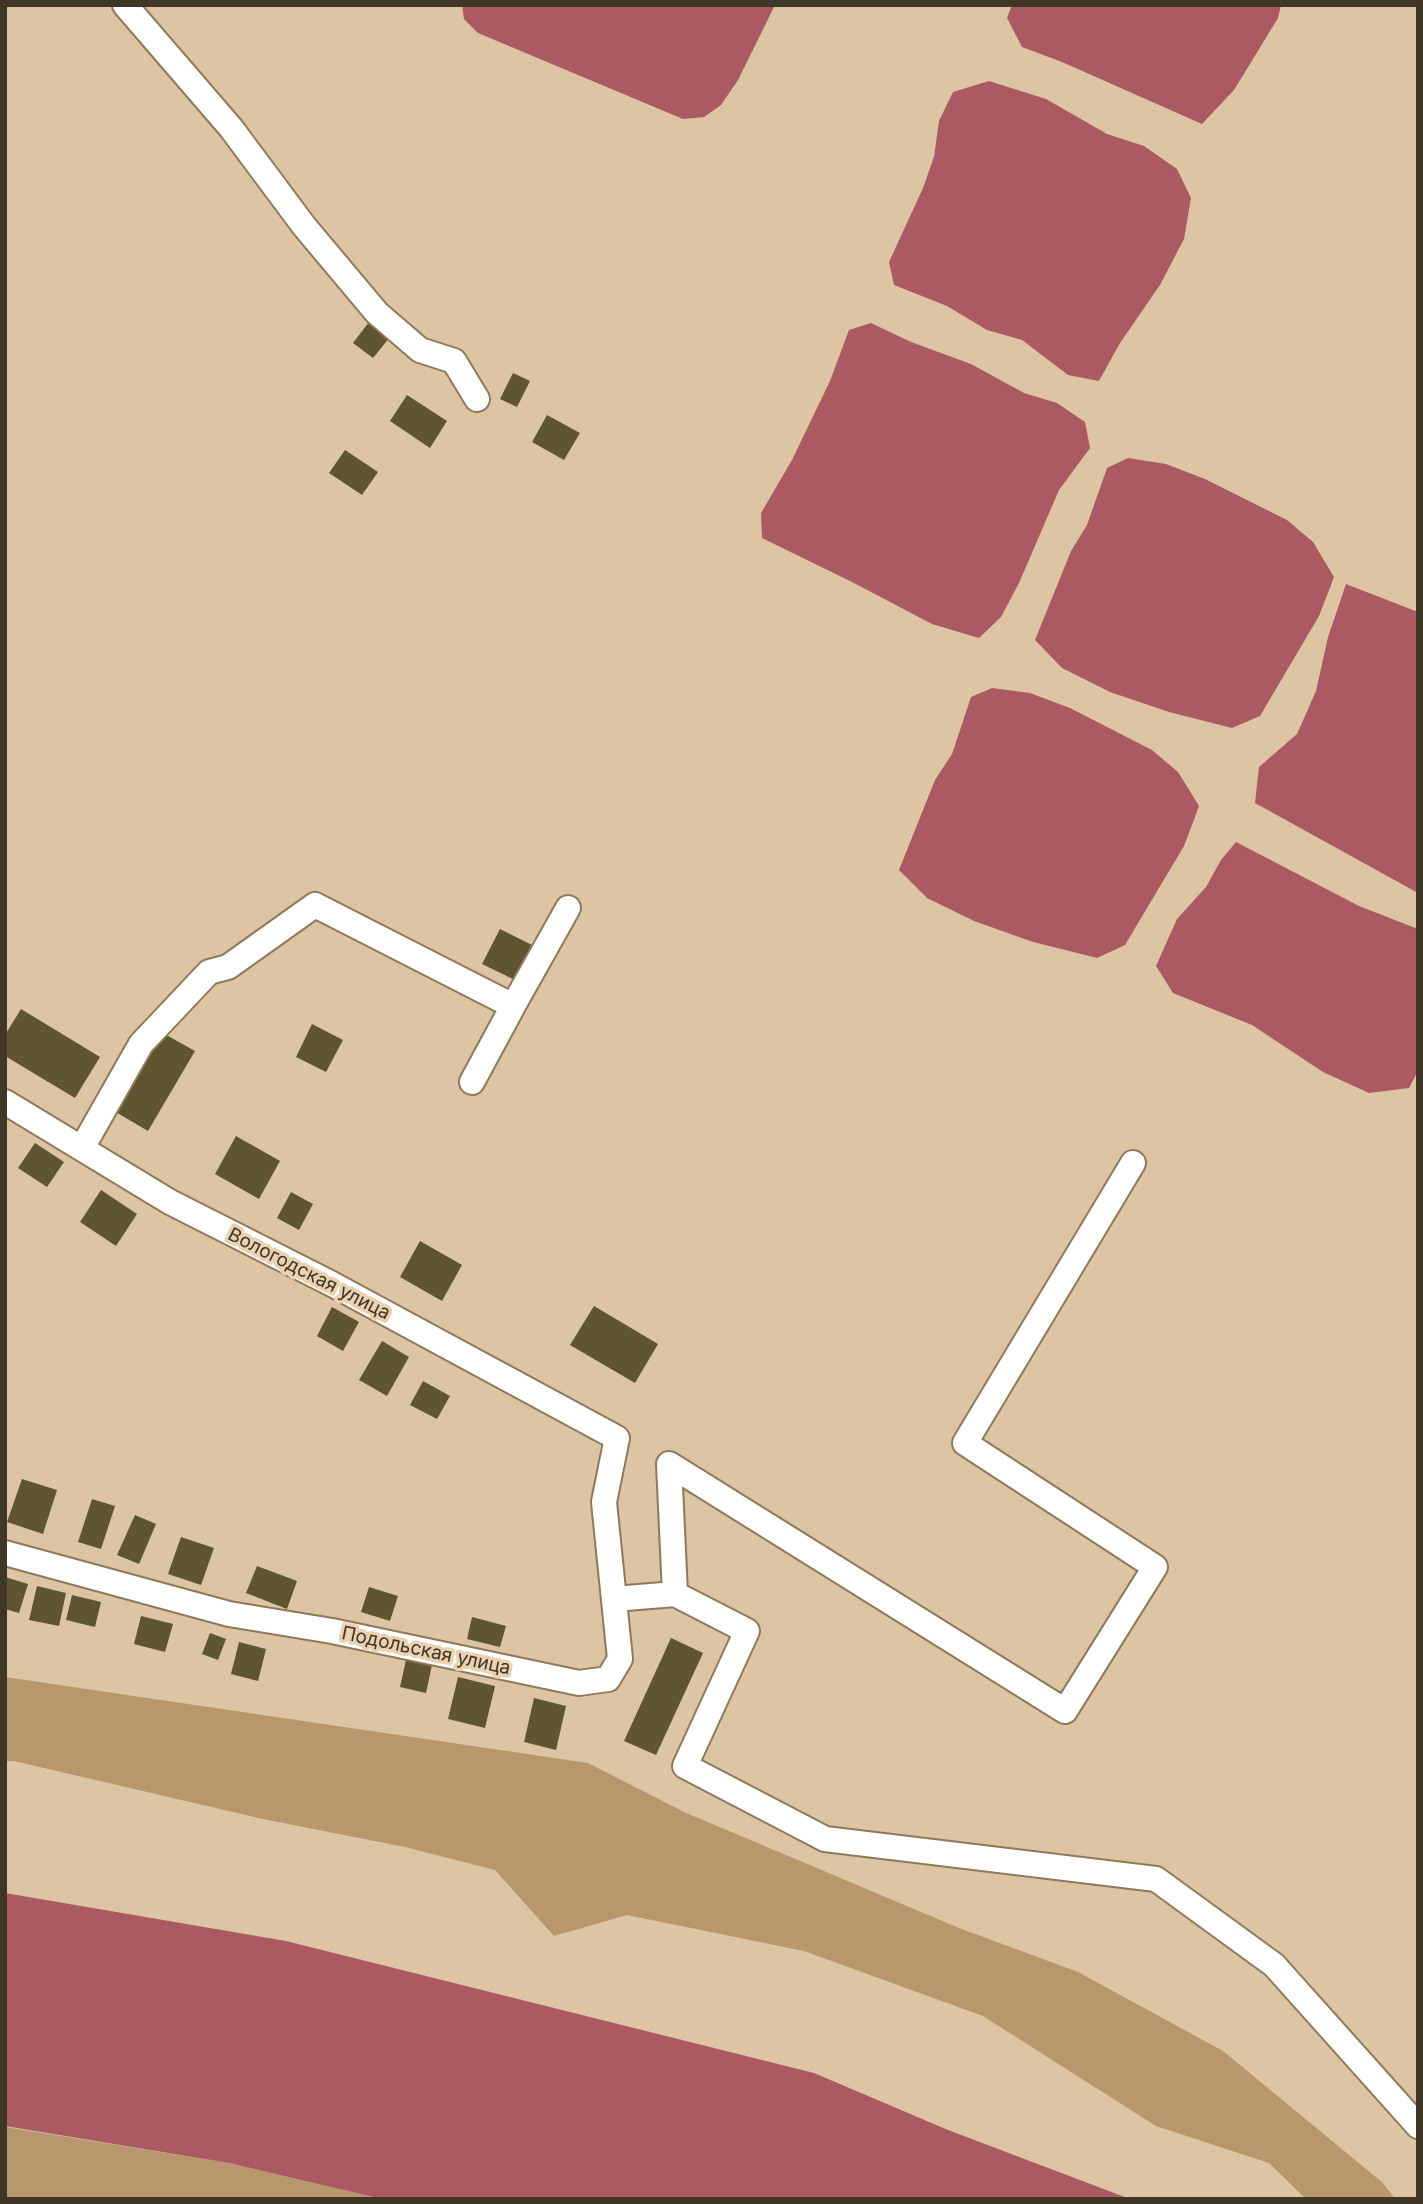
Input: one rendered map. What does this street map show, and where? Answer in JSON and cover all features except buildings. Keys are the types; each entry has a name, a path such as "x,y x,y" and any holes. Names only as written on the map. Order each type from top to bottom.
{"street":[{"path":"125,5 231,128 303,226 377,313 420,350 454,361 477,399"},
{"path":"82,1148 141,1044 209,972 228,967 315,905 513,1006"},
{"path":"472,1082 568,908"},
{"name":"Вологодская улица","path":"5,1102 170,1202 332,1284 617,1438"},
{"path":"675,1594 669,1464 1065,1711 1155,1567 965,1443 1133,1163"},
{"name":"Подольская улица","path":"5,1553 229,1614 332,1631 579,1683 608,1679 620,1659 604,1502 617,1438"},
{"path":"614,1599 675,1594 747,1630 685,1766 825,1839 1156,1879 1275,1965 1418,2126"}],"shaded area":[{"path":"462,5 775,5 738,80 721,105 704,117 683,119 478,33 464,19"},
{"path":"1012,5 1281,5 1278,18 1234,90 1202,124 1022,47 1007,18"},
{"path":"989,81 1046,99 1107,134 1144,146 1177,169 1191,198 1184,239 1160,285 1120,343 1099,381 1068,375 1022,340 987,330 947,306 894,285 889,262 923,188 934,157 939,121 953,92"},
{"path":"871,323 911,342 971,364 1024,393 1057,403 1085,422 1090,448 1059,490 1019,583 1001,617 979,638 932,624 762,538 761,513 792,460 830,381 849,330"},
{"path":"1128,458 1166,464 1205,479 1287,520 1313,542 1334,577 1319,616 1260,716 1232,728 1169,712 1110,692 1062,668 1035,640 1071,551 1087,525 1107,468"},
{"path":"1346,584 1418,612 1418,893 1255,803 1259,767 1297,734 1316,691 1328,637"},
{"path":"992,688 1030,693 1070,708 1152,750 1178,772 1199,806 1184,846 1125,945 1097,958 1033,942 974,921 927,898 899,870 935,780 952,754 971,697"},
{"path":"1236,842 1359,906 1418,929 1418,1071 1409,1088 1369,1093 1323,1072 1252,1025 1173,993 1156,966 1177,919 1206,887 1221,860"},
{"path":"5,1677 588,1763 684,1812 959,1928 1078,1972 1223,2051 1383,2183 1395,2199 1306,2199 1269,2163 1156,2126 983,2016 804,1951 627,1915 554,1936 495,1870 405,1847 263,1819 5,1761"},
{"path":"5,1893 286,1941 814,2073 948,2130 1130,2199 382,2199 229,2163 5,2126"},
{"path":"5,2127 229,2163 382,2199 5,2199"}]}
